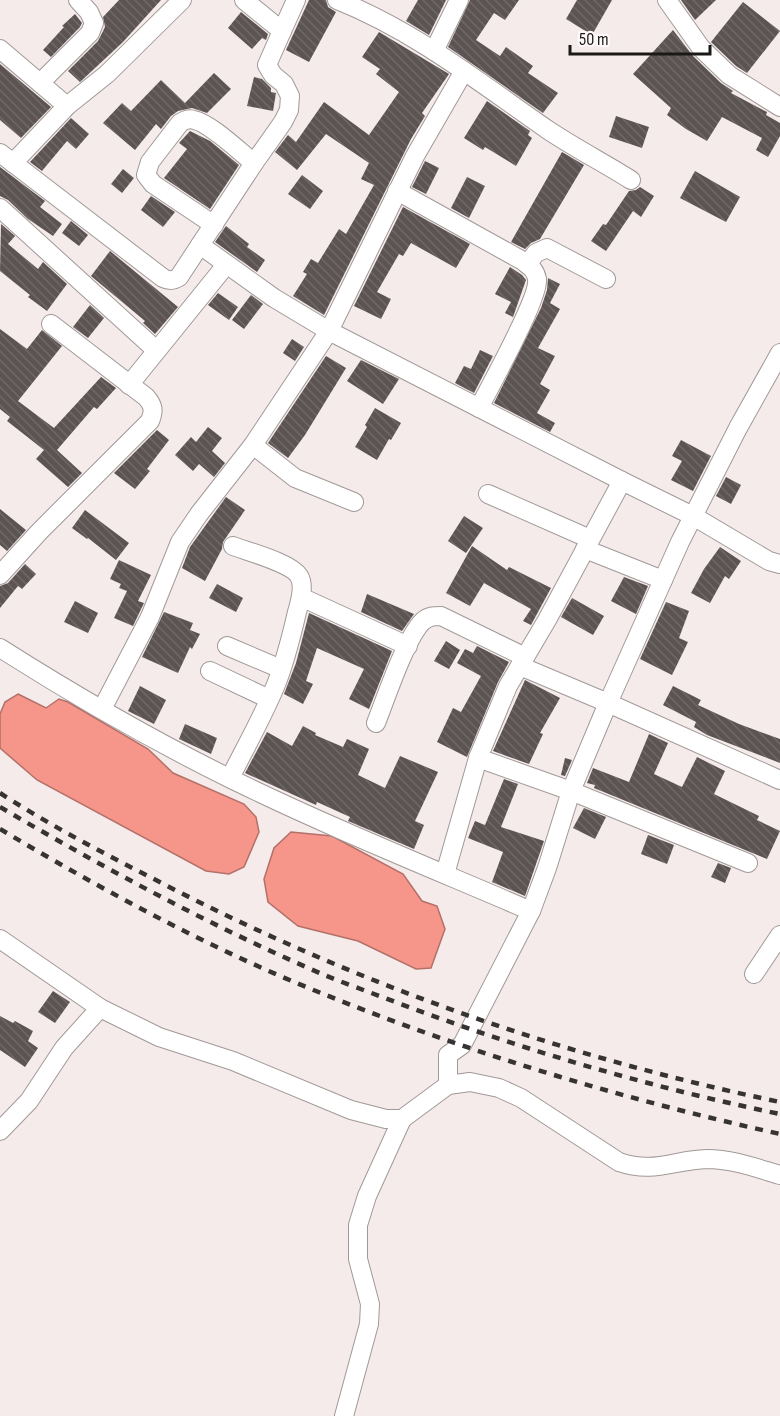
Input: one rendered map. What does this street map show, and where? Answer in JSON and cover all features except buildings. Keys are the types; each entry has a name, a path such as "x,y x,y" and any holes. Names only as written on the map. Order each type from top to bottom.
{"street":[{"path":"40,83 90,33 94,23 89,12 78,0"},
{"path":"182,0 107,74 6,158 168,280 175,280 179,277 289,110 290,96 284,84 273,75 267,65 296,0"},
{"path":"244,0 282,31"},
{"path":"338,0 365,5 550,132 631,180"},
{"path":"434,51 459,0"},
{"path":"670,1 701,48 729,75 780,107"},
{"path":"0,49 67,106"},
{"path":"102,710 150,617 180,542 253,445 329,331 415,156 464,71"},
{"path":"214,225 153,184 146,175 150,162 180,123 187,119 206,125 254,163"},
{"path":"397,191 535,270 538,281 531,305 479,408"},
{"path":"0,208 156,350"},
{"path":"200,245 274,298 329,331 693,516 769,561 780,564"},
{"path":"527,264 536,254 547,248 606,279"},
{"path":"129,385 226,265"},
{"path":"0,575 39,532 150,421 154,411 152,404 51,324"},
{"path":"448,1084 448,1055 462,1045 531,911 548,868 571,791 663,580 738,428 780,353"},
{"path":"253,445 295,478 354,502"},
{"path":"445,874 478,758 508,686 622,481"},
{"path":"488,494 663,580"},
{"path":"230,778 269,699 281,669 301,597 302,582 298,574 290,567 233,546"},
{"path":"301,597 408,646"},
{"path":"376,723 413,635 423,621 430,616 441,616 522,662 780,780"},
{"path":"227,645 281,669"},
{"path":"0,648 102,710 230,778 531,911"},
{"path":"210,670 269,699"},
{"path":"478,758 571,791 748,863"},
{"path":"754,974 780,935"},
{"path":"0,939 100,1008 159,1037 233,1061 351,1110 386,1119 402,1119"},
{"path":"0,1131 29,1101 64,1048 100,1008"},
{"path":"344,1416 369,1324 370,1304 358,1259 358,1225 367,1196 402,1119 448,1084 470,1082 499,1088 550,1115 619,1162 636,1168 707,1160 732,1161 780,1175"}],"shaded area":[{"path":"18,694 46,708 59,699 68,702 148,749 173,773 244,804 256,817 259,832 244,867 229,874 206,871 37,780 0,748 0,714 5,702"},
{"path":"291,832 332,836 403,874 422,901 437,906 445,929 431,968 416,969 358,941 298,926 268,902 264,879 274,848"}],"railway":[{"path":"0,793 93,847 225,915 379,982 457,1012 616,1062 780,1102"},
{"path":"0,807 158,895 239,936 331,978 539,1052 683,1092 780,1114"},
{"path":"0,829 116,895 195,936 316,991 430,1034 545,1072 662,1105 780,1134"}]}
